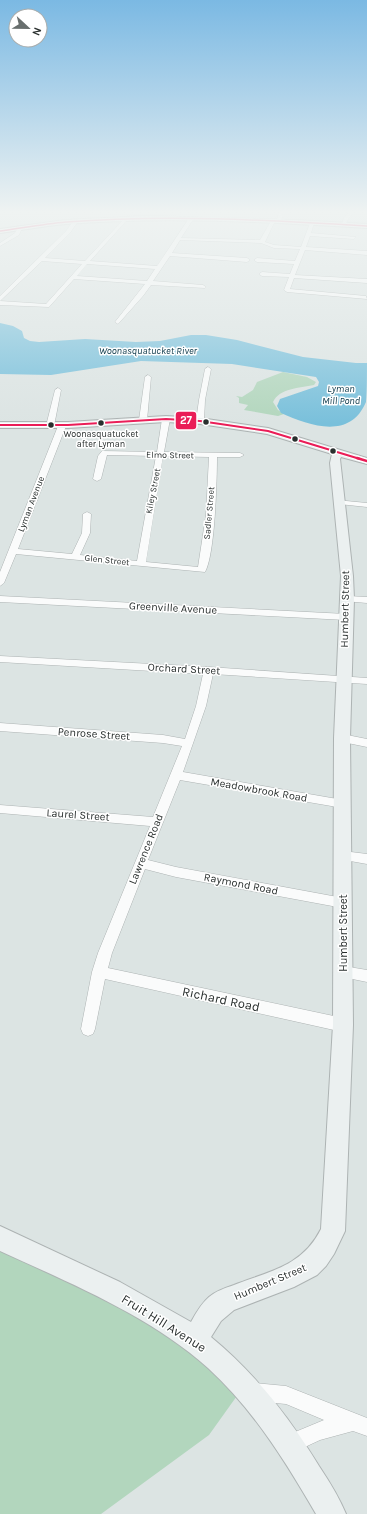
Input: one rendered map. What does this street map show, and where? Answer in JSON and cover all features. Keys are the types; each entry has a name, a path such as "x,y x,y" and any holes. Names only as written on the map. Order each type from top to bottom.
{"street":[{"path":"0,299 17,283"},
{"path":"0,303 46,306 68,283"},
{"path":"146,283 203,287"},
{"path":"118,322 150,283"},
{"path":"290,283 287,290 289,291 366,298"},
{"path":"0,292 7,293"},
{"path":"200,421 202,400 208,369"},
{"path":"143,420 148,377"},
{"path":"50,426 58,390"},
{"path":"0,425 62,426 166,419 200,421 255,428 367,462"},
{"name":"Kiley Street","path":"141,564 166,419"},
{"name":"Lyman Avenue","path":"0,583 62,426"},
{"name":"Humbert Street","path":"195,1340 215,1308 228,1300 300,1272 311,1265 322,1253 333,1231 335,1215 343,1025 342,738 347,576 335,463 338,452"},
{"name":"Elmo Street","path":"97,479 102,456 105,453 213,456 240,455"},
{"name":"Sadler Street","path":"202,570 207,534 213,456"},
{"path":"339,502 367,506"},
{"path":"75,557 86,533 88,514"},
{"name":"Glen Street","path":"13,551 202,570"},
{"name":"Greenville Avenue","path":"0,599 346,608 367,600"},
{"name":"Orchard Street","path":"0,659 209,670 367,681"},
{"name":"Lawrence Road","path":"88,1029 93,1010 99,972 105,953 188,743 201,706 209,670"},
{"name":"Penrose Street","path":"0,727 163,739 188,743"},
{"path":"342,738 367,743"},
{"name":"Meadowbrook Road","path":"176,775 343,804"},
{"name":"Laurel Street","path":"0,809 156,822"},
{"path":"343,856 367,858"},
{"name":"Raymond Road","path":"140,863 183,873 343,903"},
{"name":"Richard Road","path":"99,972 343,1025"},
{"path":"343,972 367,976"},
{"name":"Fruit Hill Avenue","path":"0,1238 104,1286 195,1340 214,1355 249,1392 275,1423 290,1444 332,1514"},
{"path":"249,1392 286,1396 329,1411 359,1424"},
{"path":"290,1444 331,1426 359,1424"}],"green space":[{"path":"283,372 307,377 316,382 314,385 285,391 276,397 273,402 278,410 284,414 278,416 244,410 248,405 239,403 239,398 236,396 242,397 253,390 257,382"},
{"path":"0,1238 122,1297 239,1393 209,1435 101,1514 0,1514"}],"water":[{"name":"Lyman Mill Pond","path":"0,323 13,326 22,331 24,338 30,341 39,342 85,339 136,342 160,341 191,335 206,335 237,340 303,357 367,363 366,402 359,414 350,422 340,426 328,427 292,418 281,413 277,406 280,399 318,386 319,382 316,377 232,364 141,361 51,375 0,374"}],"transit line":[{"name":"27","path":"0,425 68,425 166,419 200,421 268,431 367,461"}],"place":[{"name":"Woonasquatucket after Lyman","path":"101,423"}],"water label":[{"name":"Woonasquatucket River","path":"148,351"}]}
